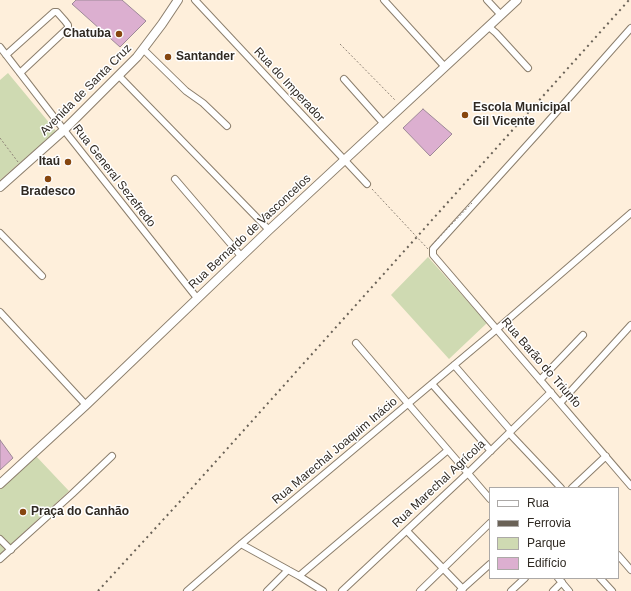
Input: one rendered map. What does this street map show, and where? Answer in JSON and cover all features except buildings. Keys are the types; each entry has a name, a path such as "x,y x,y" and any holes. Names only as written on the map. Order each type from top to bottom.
{"main road":[{"name":"Avenida de Santa Cruz","path":"0,187 64,130 119,76 137,57 178,0"},
{"name":"Rua Bernardo de Vasconcelos","path":"0,484 86,405 241,256 517,0"}],"street":[{"name":"Rua do Imperador","path":"195,0 370,187"},
{"path":"384,0 447,65"},
{"path":"487,0 501,15"},
{"path":"6,55 54,12 65,20 68,28 20,73"},
{"path":"489,27 528,68"},
{"name":"Rua Barão do Triunfo","path":"631,28 434,249 433,255 631,486"},
{"name":"Rua General Sezefredo","path":"0,47 197,298"},
{"path":"143,49 186,91 203,103 227,126"},
{"path":"119,76 269,230"},
{"path":"344,79 384,124"},
{"path":"175,179 241,256"},
{"name":"Rua Marechal Joaquim Inácio","path":"188,591 629,215"},
{"path":"0,233 42,276"},
{"path":"0,312 86,405"},
{"path":"560,403 631,325"},
{"path":"540,380 583,335"},
{"path":"356,343 489,498"},
{"path":"454,365 510,432 560,487"},
{"path":"432,384 491,451"},
{"name":"Rua Marechal Agrícola","path":"342,591 468,473 551,392"},
{"path":"299,576 448,450"},
{"path":"0,559 112,456"},
{"path":"573,487 606,456"},
{"path":"420,591 489,524"},
{"path":"407,530 444,568 462,590 489,565"},
{"path":"0,539 10,550"},
{"path":"242,544 323,591"},
{"path":"619,556 631,570"},
{"path":"267,591 288,570"},
{"path":"511,591 524,579"},
{"path":"601,579 612,591"},
{"path":"553,591 560,580 569,591"}],"path":[{"path":"340,44 402,107"},
{"path":"0,138 22,167"},
{"path":"370,187 428,249 472,204"}],"green space":[{"path":"8,73 56,131 0,180 0,80"},
{"path":"428,257 487,323 449,359 391,295"},
{"name":"Praça do Canhão","path":"35,455 69,491 0,554 0,486"}],"railway":[{"path":"98,591 629,0"}],"place":[{"name":"Chatuba","path":"119,34"},
{"name":"Santander","path":"168,57"},
{"name":"Escola Municipal Gil Vicente","path":"465,115"},
{"name":"Itaú","path":"68,162"},
{"name":"Bradesco","path":"48,179"},
{"name":"Praça do Canhão","path":"23,512"}]}
